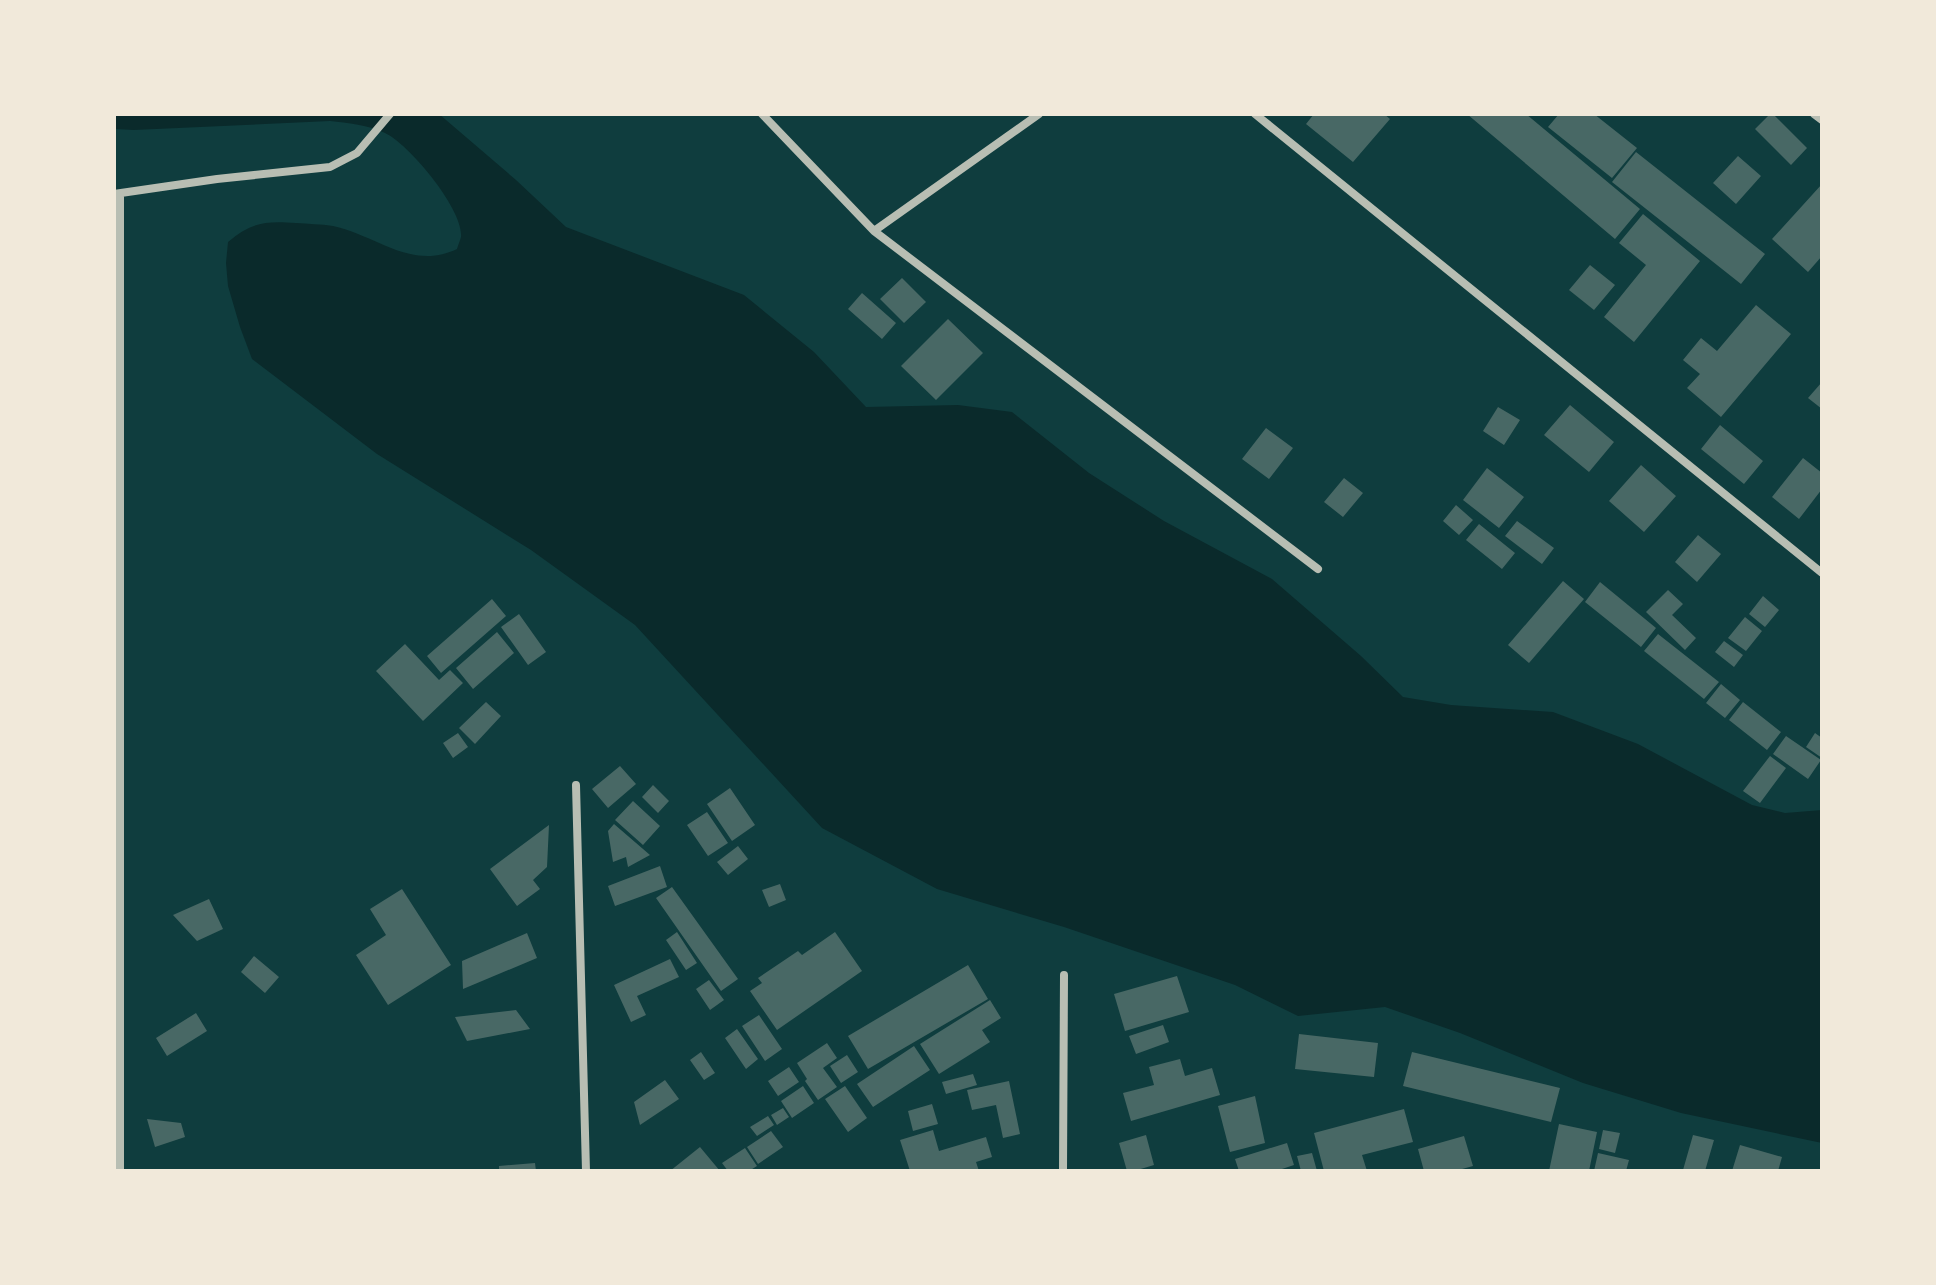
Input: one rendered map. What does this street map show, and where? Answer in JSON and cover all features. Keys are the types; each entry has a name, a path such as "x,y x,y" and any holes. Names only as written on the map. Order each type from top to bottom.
{"street":[{"path":"120,1171 117,194 330,167 357,153 390,114"},
{"path":"762,114 874,231 1318,569"},
{"path":"874,231 1039,114"},
{"path":"1255,114 1822,573"},
{"path":"1814,114 1822,120"},
{"path":"576,785 586,1171"},
{"path":"1063,1171 1064,975"}],"water":[{"path":"114,114 439,114 566,227 744,295 814,352 866,407 958,405 1012,412 1089,473 1164,521 1272,579 1403,697 1451,705 1553,712 1638,744 1752,805 1785,813 1822,810 1822,1143 1681,1113 1583,1083 1460,1033 1385,1007 1298,1016 1235,985 1064,927 937,889 822,828 635,625 531,550 377,454 252,359 228,286 226,263 228,242 244,230 267,223 324,225 349,230 409,254 440,255 457,249 461,237 454,211 433,179 407,150 379,130 330,121 134,130 114,129"}],"building":[{"path":"1314,114 1384,114 1390,119 1353,162 1306,124"},
{"path":"1467,114 1526,114 1640,209 1615,239"},
{"path":"1559,114 1594,114 1637,148 1612,178 1548,127"},
{"path":"1770,114 1807,148 1791,165 1755,129"},
{"path":"1636,152 1765,254 1741,284 1612,182"},
{"path":"1738,156 1761,176 1736,204 1713,183"},
{"path":"1822,184 1822,256 1808,272 1772,239"},
{"path":"1643,214 1700,261 1634,342 1604,317 1646,265 1619,243"},
{"path":"1590,265 1615,285 1594,310 1569,290"},
{"path":"902,278 926,302 904,323 880,299"},
{"path":"862,293 896,323 882,339 848,309"},
{"path":"1756,305 1791,334 1721,417 1687,388 1700,374 1683,360 1701,338 1717,351"},
{"path":"948,319 983,353 936,400 901,366"},
{"path":"1822,382 1822,409 1808,398"},
{"path":"1570,405 1614,442 1589,472 1544,435"},
{"path":"1498,407 1520,420 1504,445 1483,431"},
{"path":"1720,425 1763,461 1744,484 1701,449"},
{"path":"1266,428 1293,448 1269,479 1242,459"},
{"path":"1803,458 1822,473 1822,489 1799,519 1772,497"},
{"path":"1641,465 1676,496 1644,532 1609,501"},
{"path":"1487,468 1524,497 1499,528 1463,500"},
{"path":"1344,478 1363,493 1343,517 1324,502"},
{"path":"1456,505 1473,520 1459,535 1443,521"},
{"path":"1517,521 1554,548 1542,564 1505,536"},
{"path":"1479,524 1515,553 1502,569 1466,540"},
{"path":"1698,535 1721,554 1697,582 1675,562"},
{"path":"1563,581 1584,599 1529,663 1508,645"},
{"path":"1600,582 1656,628 1641,647 1585,602"},
{"path":"1668,590 1683,604 1672,615 1696,638 1685,650 1646,612"},
{"path":"1763,596 1779,610 1765,627 1749,614"},
{"path":"492,599 506,616 441,673 427,656"},
{"path":"519,614 546,652 528,665 501,627"},
{"path":"1745,617 1762,631 1746,651 1728,638"},
{"path":"497,632 514,653 473,689 456,668"},
{"path":"1658,634 1719,682 1704,699 1644,651"},
{"path":"1724,641 1743,655 1734,667 1715,652"},
{"path":"405,644 439,680 450,670 463,683 423,721 376,671"},
{"path":"1721,684 1740,700 1725,718 1706,703"},
{"path":"486,702 501,716 475,744 459,728"},
{"path":"1743,702 1781,732 1767,750 1729,720"},
{"path":"458,733 468,747 453,758 443,743"},
{"path":"1815,733 1822,738 1822,758 1806,747"},
{"path":"1786,736 1821,760 1808,779 1773,754"},
{"path":"1770,756 1786,768 1760,803 1743,791"},
{"path":"620,766 636,784 608,808 592,789"},
{"path":"653,785 669,801 658,813 642,797"},
{"path":"730,788 755,825 732,841 707,804"},
{"path":"633,801 660,826 643,845 615,820"},
{"path":"707,812 728,843 708,856 687,825"},
{"path":"614,824 650,855 628,867 626,857 613,862 608,831"},
{"path":"549,825 547,867 533,880 540,889 517,906 490,869"},
{"path":"738,846 748,859 728,875 717,862"},
{"path":"660,866 667,887 615,906 608,886"},
{"path":"780,884 786,900 769,907 762,890"},
{"path":"672,887 738,979 721,991 656,898"},
{"path":"402,889 451,965 388,1005 356,955 386,935 370,909"},
{"path":"209,899 223,929 197,941 173,915"},
{"path":"677,932 697,963 686,970 666,940"},
{"path":"835,932 862,971 777,1030 750,991 762,983 758,978 798,951 802,955"},
{"path":"527,933 537,958 463,989 462,961"},
{"path":"254,956 279,977 265,993 241,972"},
{"path":"670,959 679,977 637,996 646,1015 631,1022 614,985"},
{"path":"968,965 988,999 868,1069 848,1036"},
{"path":"1177,976 1189,1012 1125,1031 1114,994"},
{"path":"709,980 724,1000 710,1010 696,989"},
{"path":"990,1000 1001,1018 982,1030 990,1042 939,1074 920,1044"},
{"path":"516,1010 530,1029 467,1041 455,1017"},
{"path":"196,1013 207,1031 167,1056 156,1038"},
{"path":"759,1015 782,1049 765,1061 742,1026"},
{"path":"1163,1025 1169,1042 1136,1054 1129,1036"},
{"path":"737,1029 758,1059 746,1069 725,1038"},
{"path":"1299,1034 1378,1043 1374,1077 1295,1069"},
{"path":"827,1043 837,1058 823,1068 837,1087 818,1100 797,1063"},
{"path":"914,1046 930,1070 873,1107 857,1084"},
{"path":"701,1052 715,1073 704,1080 690,1060"},
{"path":"1412,1052 1560,1088 1551,1122 1403,1086"},
{"path":"847,1055 858,1072 841,1083 830,1066"},
{"path":"1180,1059 1185,1076 1212,1068 1220,1095 1131,1121 1123,1093 1154,1085 1149,1067"},
{"path":"789,1067 799,1082 778,1096 768,1081"},
{"path":"973,1074 977,1085 946,1094 942,1082"},
{"path":"665,1080 679,1099 640,1125 634,1102"},
{"path":"1009,1081 1020,1134 1003,1138 996,1105 972,1110 967,1090"},
{"path":"803,1086 814,1103 792,1118 781,1101"},
{"path":"845,1086 867,1118 848,1132 825,1099"},
{"path":"1255,1096 1265,1143 1230,1152 1218,1106"},
{"path":"932,1104 938,1124 913,1131 908,1111"},
{"path":"783,1108 789,1117 777,1125 771,1115"},
{"path":"1404,1109 1413,1142 1362,1155 1367,1171 1324,1171 1314,1133"},
{"path":"768,1116 774,1125 757,1136 750,1127"},
{"path":"147,1119 181,1123 185,1137 155,1147"},
{"path":"1559,1124 1597,1132 1589,1171 1549,1171"},
{"path":"933,1130 939,1151 986,1137 992,1157 976,1162 979,1171 910,1171 900,1140"},
{"path":"1603,1130 1620,1133 1615,1153 1599,1149"},
{"path":"771,1131 783,1147 758,1164 747,1147"},
{"path":"1146,1135 1154,1165 1127,1171 1119,1143"},
{"path":"1693,1135 1714,1140 1705,1171 1683,1170"},
{"path":"1464,1136 1473,1166 1455,1171 1424,1171 1418,1149"},
{"path":"1287,1143 1294,1165 1276,1171 1239,1171 1235,1159"},
{"path":"1740,1145 1782,1157 1778,1171 1732,1171"},
{"path":"700,1147 720,1171 670,1171"},
{"path":"745,1148 757,1166 749,1171 728,1171 722,1163"},
{"path":"1312,1153 1317,1171 1301,1171 1297,1156"},
{"path":"1598,1153 1629,1160 1626,1171 1594,1171"},
{"path":"535,1163 536,1171 499,1171 499,1166"}]}
